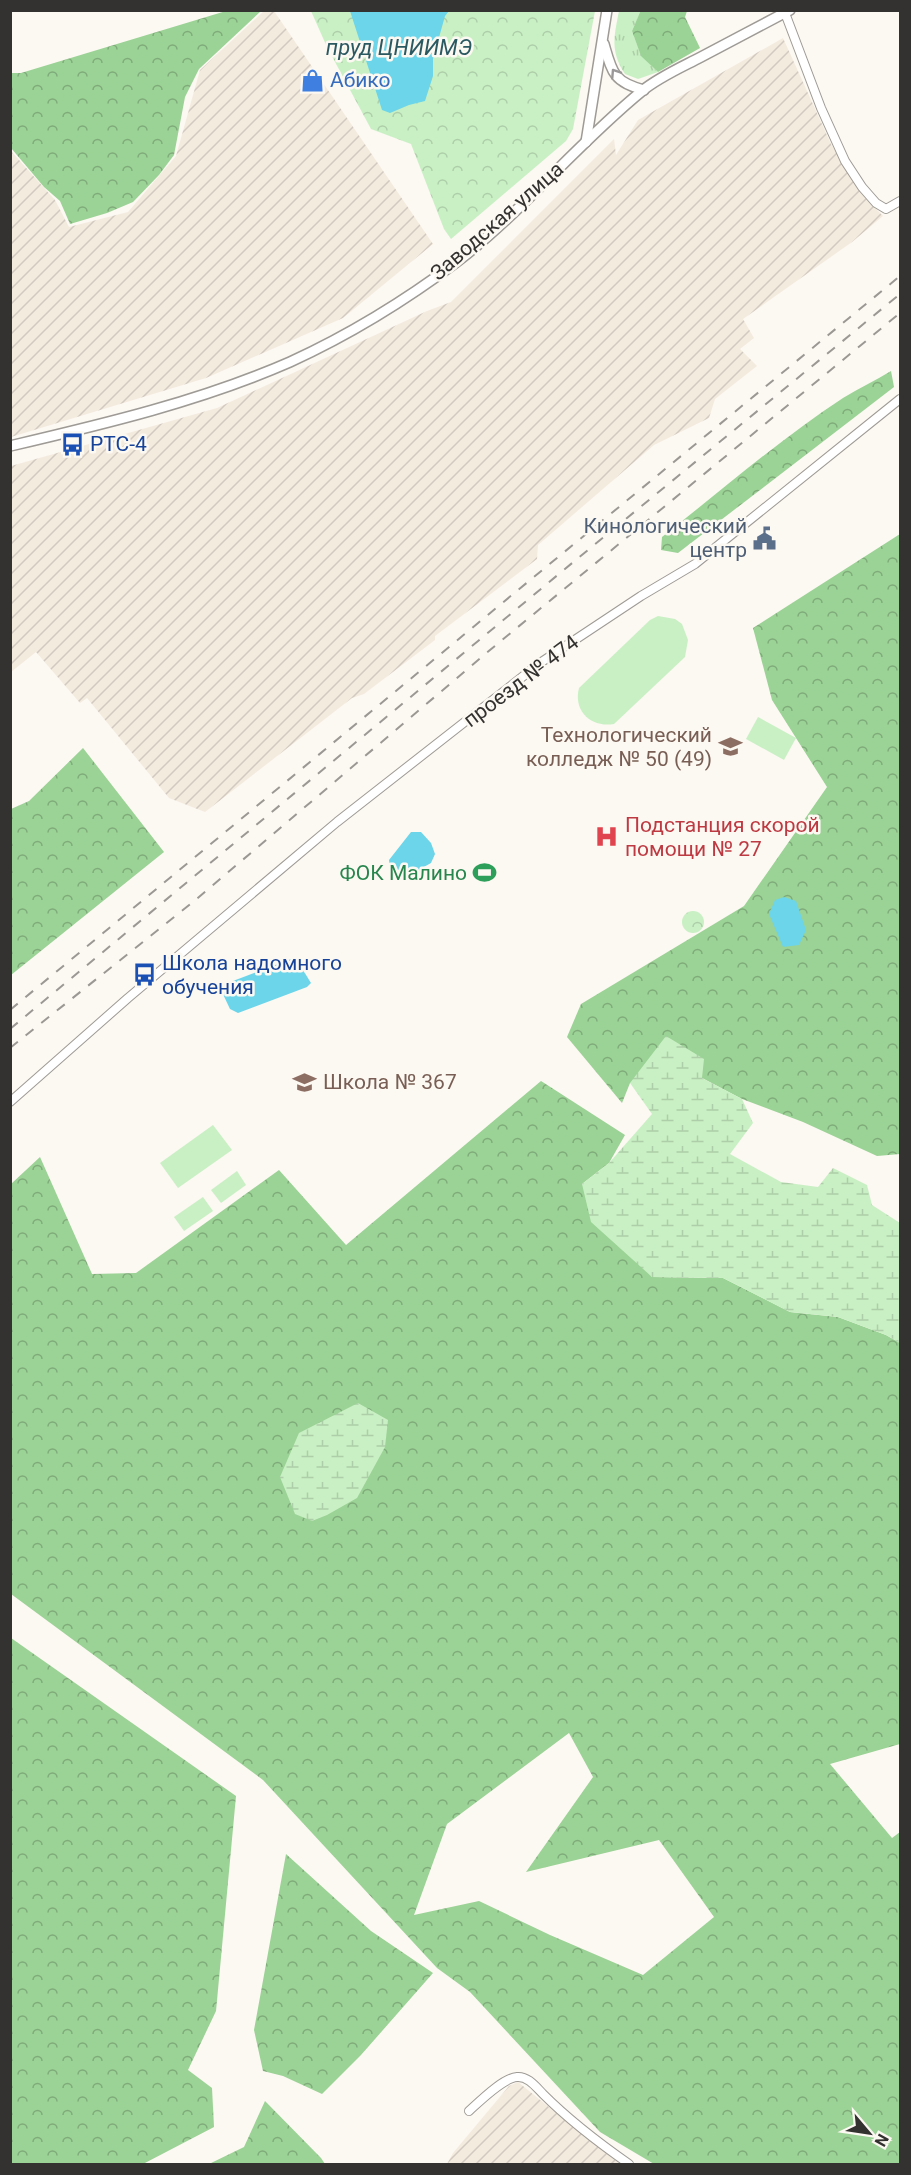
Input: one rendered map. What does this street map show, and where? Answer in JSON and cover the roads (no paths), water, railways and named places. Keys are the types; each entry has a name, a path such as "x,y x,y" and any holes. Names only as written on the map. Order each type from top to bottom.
{"street":[{"path":"586,142 608,10"},
{"path":"787,12 821,108 851,170 876,203 886,208 900,201"},
{"name":"Заводская улица","path":"10,446 101,424 207,393 290,362 376,317 458,261 527,201 586,142 644,90 685,65 787,12"},
{"path":"603,42 612,71 620,82 644,90"},
{"name":"проезд № 474","path":"10,1102 337,822 540,663 641,596 695,564 900,399"},
{"path":"468,2111 499,2086 513,2077 521,2076 529,2080 559,2110 629,2164"}],"water":[{"name":"пруд ЦНИИМЭ","path":"350,11 449,11 445,16 433,59 433,76 425,101 390,113 382,110"},
{"path":"411,832 421,832 431,843 435,854 431,863 422,868 422,874 417,880 407,880 398,876 389,860"},
{"path":"784,897 796,901 806,930 799,945 783,947 769,914 775,900"},
{"path":"291,959 298,962 311,983 307,987 238,1013 230,1009 221,990 225,984"}],"railway":[{"path":"10,1010 900,276"},
{"path":"10,1029 900,294"},
{"path":"10,1048 193,902 490,650 900,313"}],"place":[{"name":"Абико","path":"312,80"},
{"name":"РТС-4","path":"72,444"},
{"name":"Кинологический центр","path":"765,538"},
{"name":"Технологический колледж № 50 (49)","path":"730,747"},
{"name":"Подстанция скорой помощи № 27","path":"607,837"},
{"name":"ФОК Малино","path":"485,873"},
{"name":"Школа надомного обучения","path":"144,975"},
{"name":"Школа № 367","path":"305,1082"}]}
